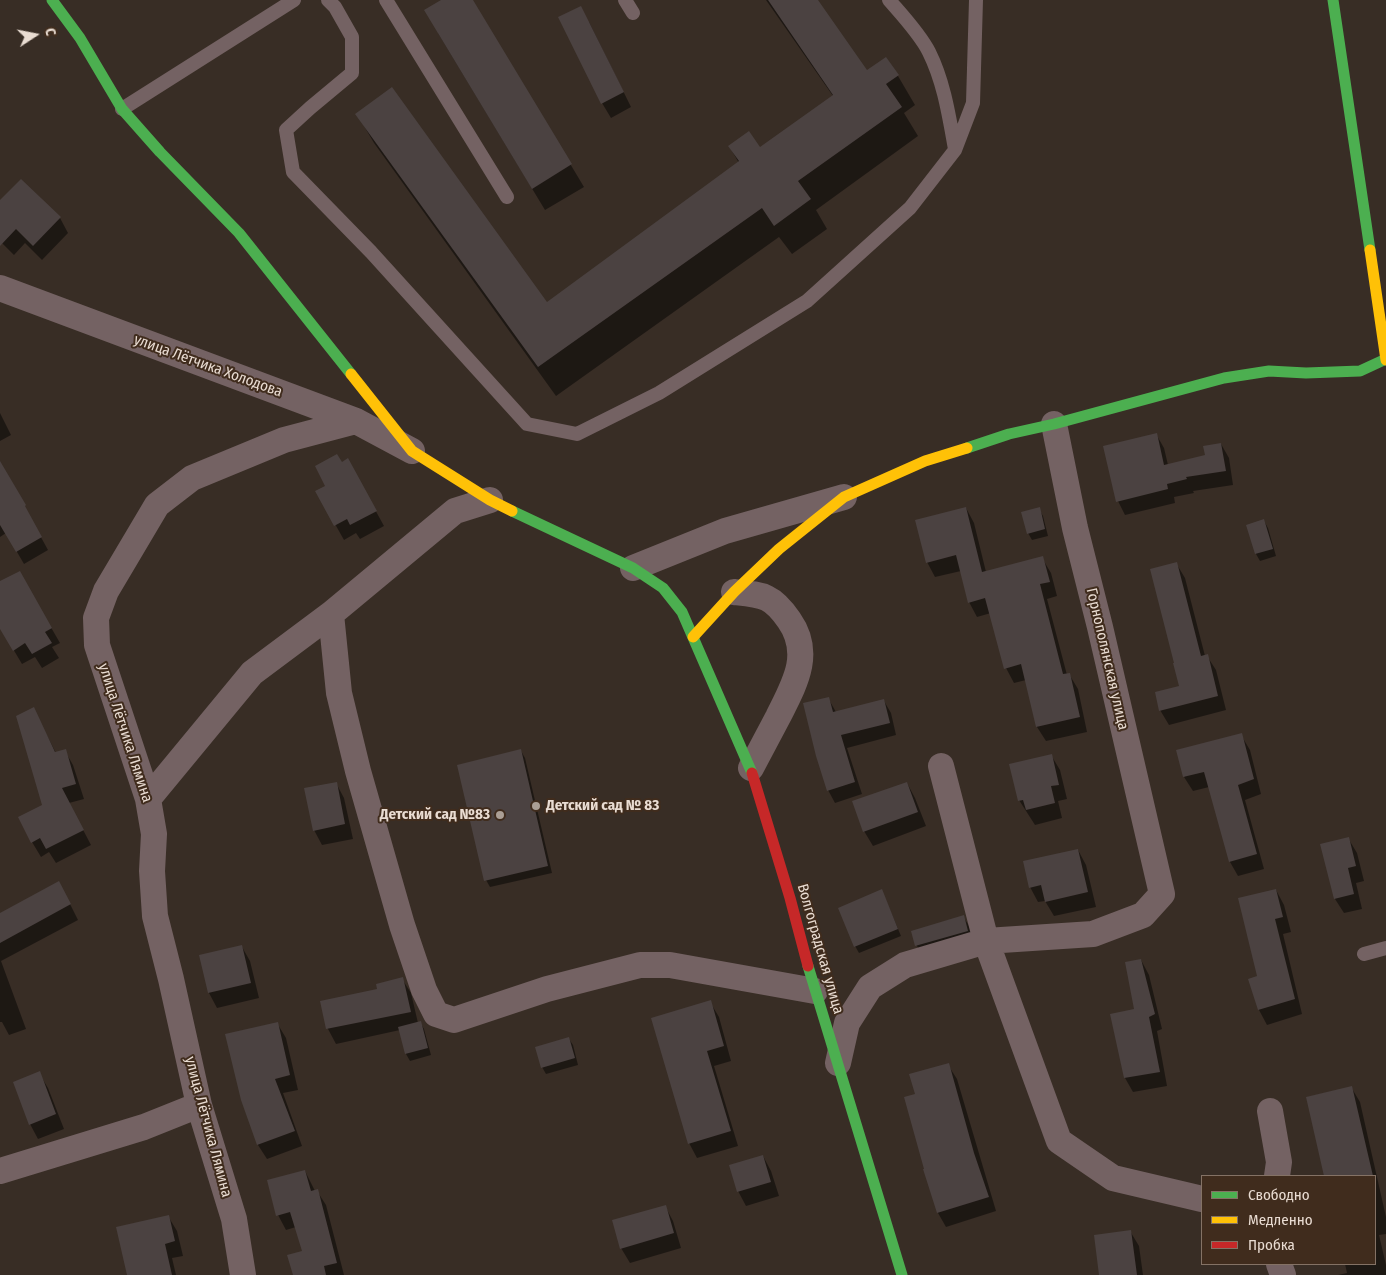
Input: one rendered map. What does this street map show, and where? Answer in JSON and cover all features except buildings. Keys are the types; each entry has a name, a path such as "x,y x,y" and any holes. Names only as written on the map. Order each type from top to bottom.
{"street":[{"name":"Волгоградская улица","path":"52,0 80,38 122,108 160,152 239,233 412,451 490,500 633,568 663,588 682,612 751,768 790,898 815,991 902,1275"},
{"path":"633,568 725,531 844,497 925,461 1009,434 1054,424 1224,378 1269,371 1306,373 1360,371 1386,360 1333,0"},
{"name":"улица Лётчика Холодова","path":"0,288 356,420 412,451"},
{"name":"улица Лётчика Лямина","path":"243,1275 234,1219 199,1105 155,916 152,871 154,834 148,799 97,644 96,618 106,591 157,505 192,478 284,440 356,420"},
{"name":"Горнополянская улица","path":"986,940 1093,934 1143,915 1162,894 1075,528 1054,424"},
{"path":"693,637 734,592 779,549 844,497"},
{"path":"148,799 252,673 331,614 455,511 490,500"},
{"path":"734,592 761,595 779,605 795,628 801,655 797,681 751,768"},
{"path":"331,614 339,693 358,771 412,953 424,990 436,1014 454,1020 547,989 640,965 670,965 815,991"},
{"path":"941,766 986,940 1059,1141 1113,1178 1201,1200"},
{"path":"838,1063 847,1023 870,987 905,965 986,940"},
{"path":"0,1171 144,1127 199,1105"},
{"path":"1270,1111 1279,1162 1277,1175"}],"lane":[{"path":"122,108 294,0"},
{"path":"328,0 335,7 352,37 352,73 286,130 293,172 371,252 527,424 577,434 659,392 806,301 910,208 955,150 973,103 976,0"},
{"path":"386,0 507,197"},
{"path":"625,0 633,13"},
{"path":"889,0 902,14 929,51 943,87 955,150"},
{"path":"1364,954 1386,948"}],"traffic: fast":[{"path":"52,0 80,38 122,109 160,152 239,233 351,374"},
{"path":"1333,0 1370,250"},
{"path":"967,448 1009,434 1054,424 1224,378 1269,371 1306,373 1360,371 1386,359"},
{"path":"512,511 633,568 663,588 682,612 752,773"},
{"path":"808,966 902,1275"}],"traffic: slow":[{"path":"1370,250 1386,360"},
{"path":"351,374 412,451 490,500 512,511"},
{"path":"693,637 734,592 779,549 844,497 925,461 967,448"}],"traffic: jam":[{"path":"752,773 790,898 808,966"}],"place":[{"name":"Детский сад № 83","path":"536,806"},
{"name":"Детский сад №83","path":"500,815"}]}
